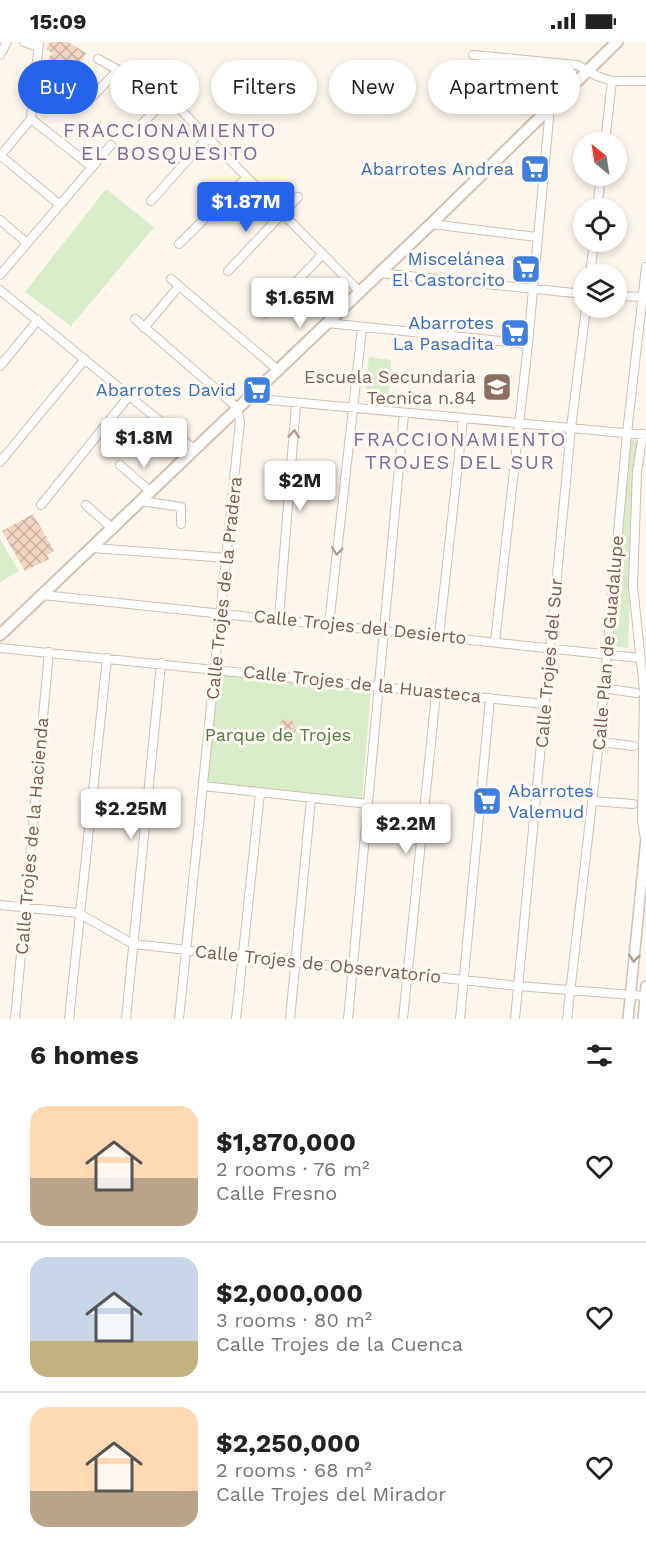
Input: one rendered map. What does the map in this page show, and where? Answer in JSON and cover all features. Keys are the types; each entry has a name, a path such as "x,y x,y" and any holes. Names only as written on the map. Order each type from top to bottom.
{"main road":[{"path":"580,76 617,42"},
{"path":"0,635 431,224 542,114"}],"street":[{"path":"0,55 7,42"},
{"path":"24,42 39,45 31,119 0,155 60,205"},
{"path":"473,55 577,65 585,71 612,81 646,81"},
{"path":"98,59 110,66"},
{"path":"98,90 110,78"},
{"path":"606,132 612,81"},
{"path":"135,131 152,114"},
{"path":"185,114 360,292"},
{"path":"495,642 517,424 528,344 549,114"},
{"path":"31,119 92,167"},
{"path":"151,201 208,137"},
{"path":"0,275 111,145"},
{"path":"179,244 247,177"},
{"path":"228,271 298,197"},
{"path":"0,220 27,243"},
{"path":"431,224 537,237"},
{"path":"266,313 323,254"},
{"name":"Calle Plan de Guadalupe","path":"567,1019 599,742 627,433 645,297 646,267"},
{"path":"379,273 573,293"},
{"path":"171,279 278,370"},
{"path":"144,328 179,286"},
{"path":"0,290 194,449"},
{"path":"627,296 645,297"},
{"name":"Calle Trojes del Sur","path":"515,1019 571,428 585,318"},
{"path":"135,319 237,408"},
{"path":"0,366 38,320"},
{"path":"327,323 528,344"},
{"path":"329,624 362,328"},
{"path":"0,462 85,359"},
{"path":"41,506 129,396"},
{"path":"248,398 404,414 644,434 637,472 633,586 644,690 642,821 646,838 628,1019"},
{"path":"279,618 296,404"},
{"name":"Calle Trojes de la Pradera","path":"179,1019 227,558 240,421 237,408"},
{"path":"348,1019 404,414"},
{"path":"438,636 463,419"},
{"path":"120,465 151,492"},
{"path":"141,501 182,507 181,524"},
{"path":"86,505 113,529"},
{"path":"93,548 227,558"},
{"name":"Calle Trojes del Desierto","path":"43,595 279,618 640,658"},
{"name":"Calle Trojes de la Huasteca","path":"0,648 216,668 545,704"},
{"name":"Calle Trojes de la Hacienda","path":"15,1019 49,652"},
{"path":"69,1019 78,913 107,658"},
{"path":"126,1019 161,663"},
{"path":"604,688 636,693"},
{"path":"403,1019 436,693"},
{"path":"460,1019 490,698"},
{"path":"599,742 634,746"},
{"path":"204,786 368,804"},
{"path":"237,1019 260,793"},
{"path":"290,1019 311,798"},
{"path":"592,801 633,804"},
{"name":"Calle Trojes de Observatorio","path":"0,905 78,913 134,944 186,951 518,986 631,994 646,991"},
{"path":"643,1019 646,991"}],"green space":[{"path":"106,189 154,227 71,326 25,292"},
{"path":"369,357 391,360 389,398 365,394"},
{"path":"631,440 637,441 628,648 613,646"},
{"path":"0,539 19,571 0,582"},
{"name":"Parque de Trojes","path":"219,673 371,690 362,800 207,783"}],"building":[{"path":"50,42 68,42 86,53 82,60 48,60 52,53 46,49"},
{"path":"33,514 54,551 47,555 49,559 25,571 2,531"},
{"path":"283,719 291,719 296,724 294,735 283,737 278,732 278,724"}],"place":[{"name":"Abarrotes Andrea","path":"535,169"},
{"name":"Miscelánea El Castorcito","path":"526,269"},
{"name":"Abarrotes La Pasadita","path":"515,333"},
{"name":"Escuela Secundaria Tecnica n.84","path":"497,387"},
{"name":"Abarrotes David","path":"257,390"},
{"name":"Abarrotes Valemud","path":"487,801"}],"district":[{"name":"FRACCIONAMIENTO EL BOSQUESITO","path":"170,142"},
{"name":"FRACCIONAMIENTO TROJES DEL SUR","path":"460,450"}]}
